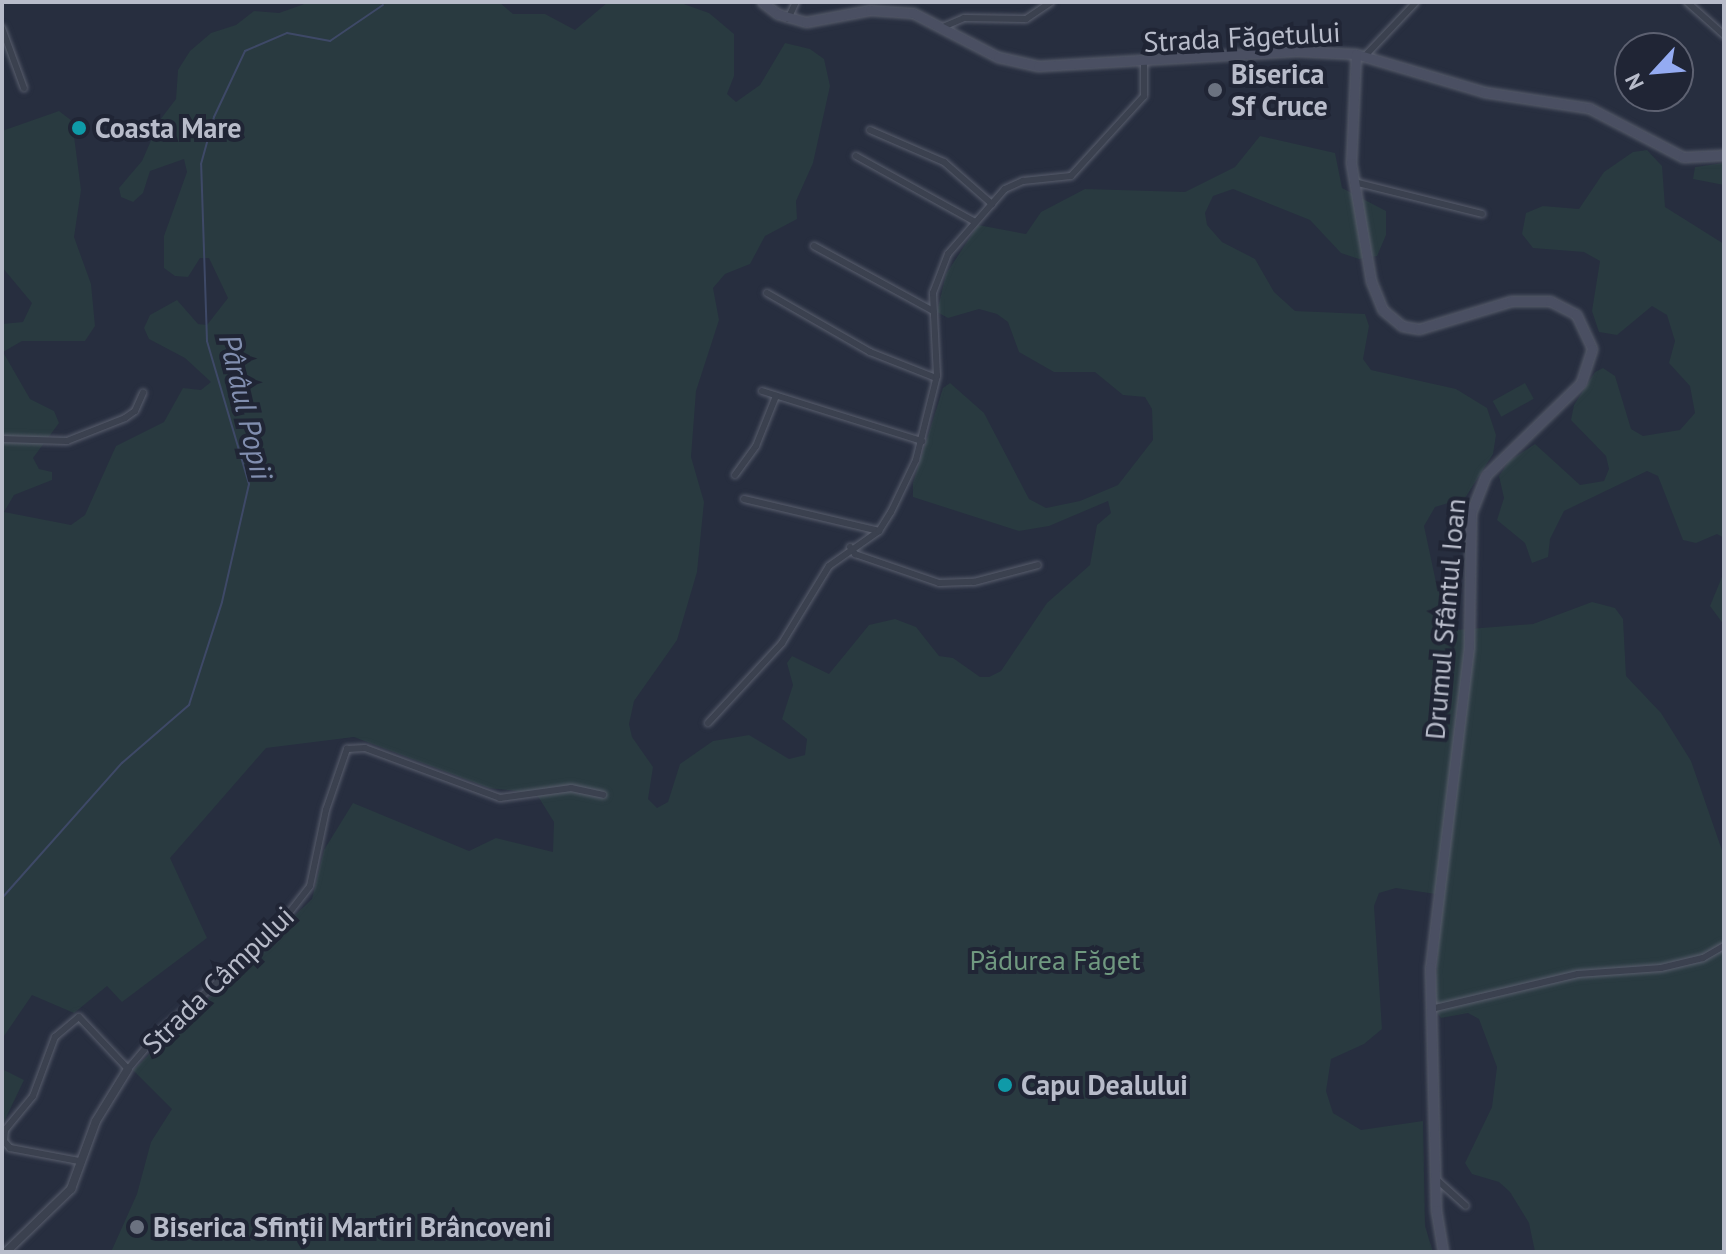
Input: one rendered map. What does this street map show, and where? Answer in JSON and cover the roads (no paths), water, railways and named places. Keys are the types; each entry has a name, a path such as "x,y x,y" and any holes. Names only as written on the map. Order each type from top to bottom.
{"main road":[{"path":"762,2 788,19"},
{"name":"Strada Făgetului","path":"788,19 806,22 885,9 913,13 998,57 1024,64 1144,63 1297,51 1360,55 1484,92 1589,108 1683,157 1724,155"},
{"name":"Drumul Sfântul Ioan","path":"1360,55 1354,182 1374,292 1397,324 1423,329 1511,301 1544,300 1576,314 1592,349 1577,389 1492,469 1473,502 1469,647 1430,967 1436,1179 1443,1252"}],"street":[{"path":"788,19 796,2"},
{"path":"943,27 964,18 1026,19 1051,2"},
{"path":"1360,55 1416,2"},
{"path":"1687,2 1724,35"},
{"path":"2,28 24,88"},
{"path":"708,723 782,643 829,566 850,547 879,531 922,441 936,378 933,311 937,277 975,222 992,204 1023,181 1071,176 1144,96 1144,63"},
{"path":"870,130 944,162 992,204"},
{"path":"856,156 975,222"},
{"path":"1354,182 1482,214"},
{"path":"814,246 933,311"},
{"path":"767,293 870,352 936,378"},
{"path":"762,391 922,441"},
{"path":"2,439 67,441 125,418 135,411 143,393"},
{"path":"735,475 756,446 776,396"},
{"path":"744,499 879,531"},
{"path":"850,547 855,554 939,583 974,582 1038,565"},
{"name":"Strada Câmpului","path":"6,1252 67,1194 105,1103 128,1069 161,1030 257,950 298,905 318,865 324,818 347,749 365,748 489,796 513,800 571,788 603,795"},
{"path":"1431,1009 1578,974 1661,968 1703,958 1724,946"},
{"path":"79,1161 10,1148 4,1141 5,1130 33,1096 50,1045 79,1017 128,1069"},
{"path":"1436,1179 1466,1206"}],"waterway":[{"name":"Pârâul Popii","path":"2,898 122,763 189,705 222,602 249,484 207,341 201,164 214,117 245,51 287,33 330,41 383,5"}],"place":[{"name":"Biserica Sf Cruce","path":"1215,90"},
{"name":"Coasta Mare","path":"79,128"},
{"name":"Capu Dealului","path":"1005,1085"},
{"name":"Biserica Sfinții Martiri Brâncoveni","path":"137,1227"}],"park label":[{"name":"Pădurea Făget","path":"1055,960"}]}
